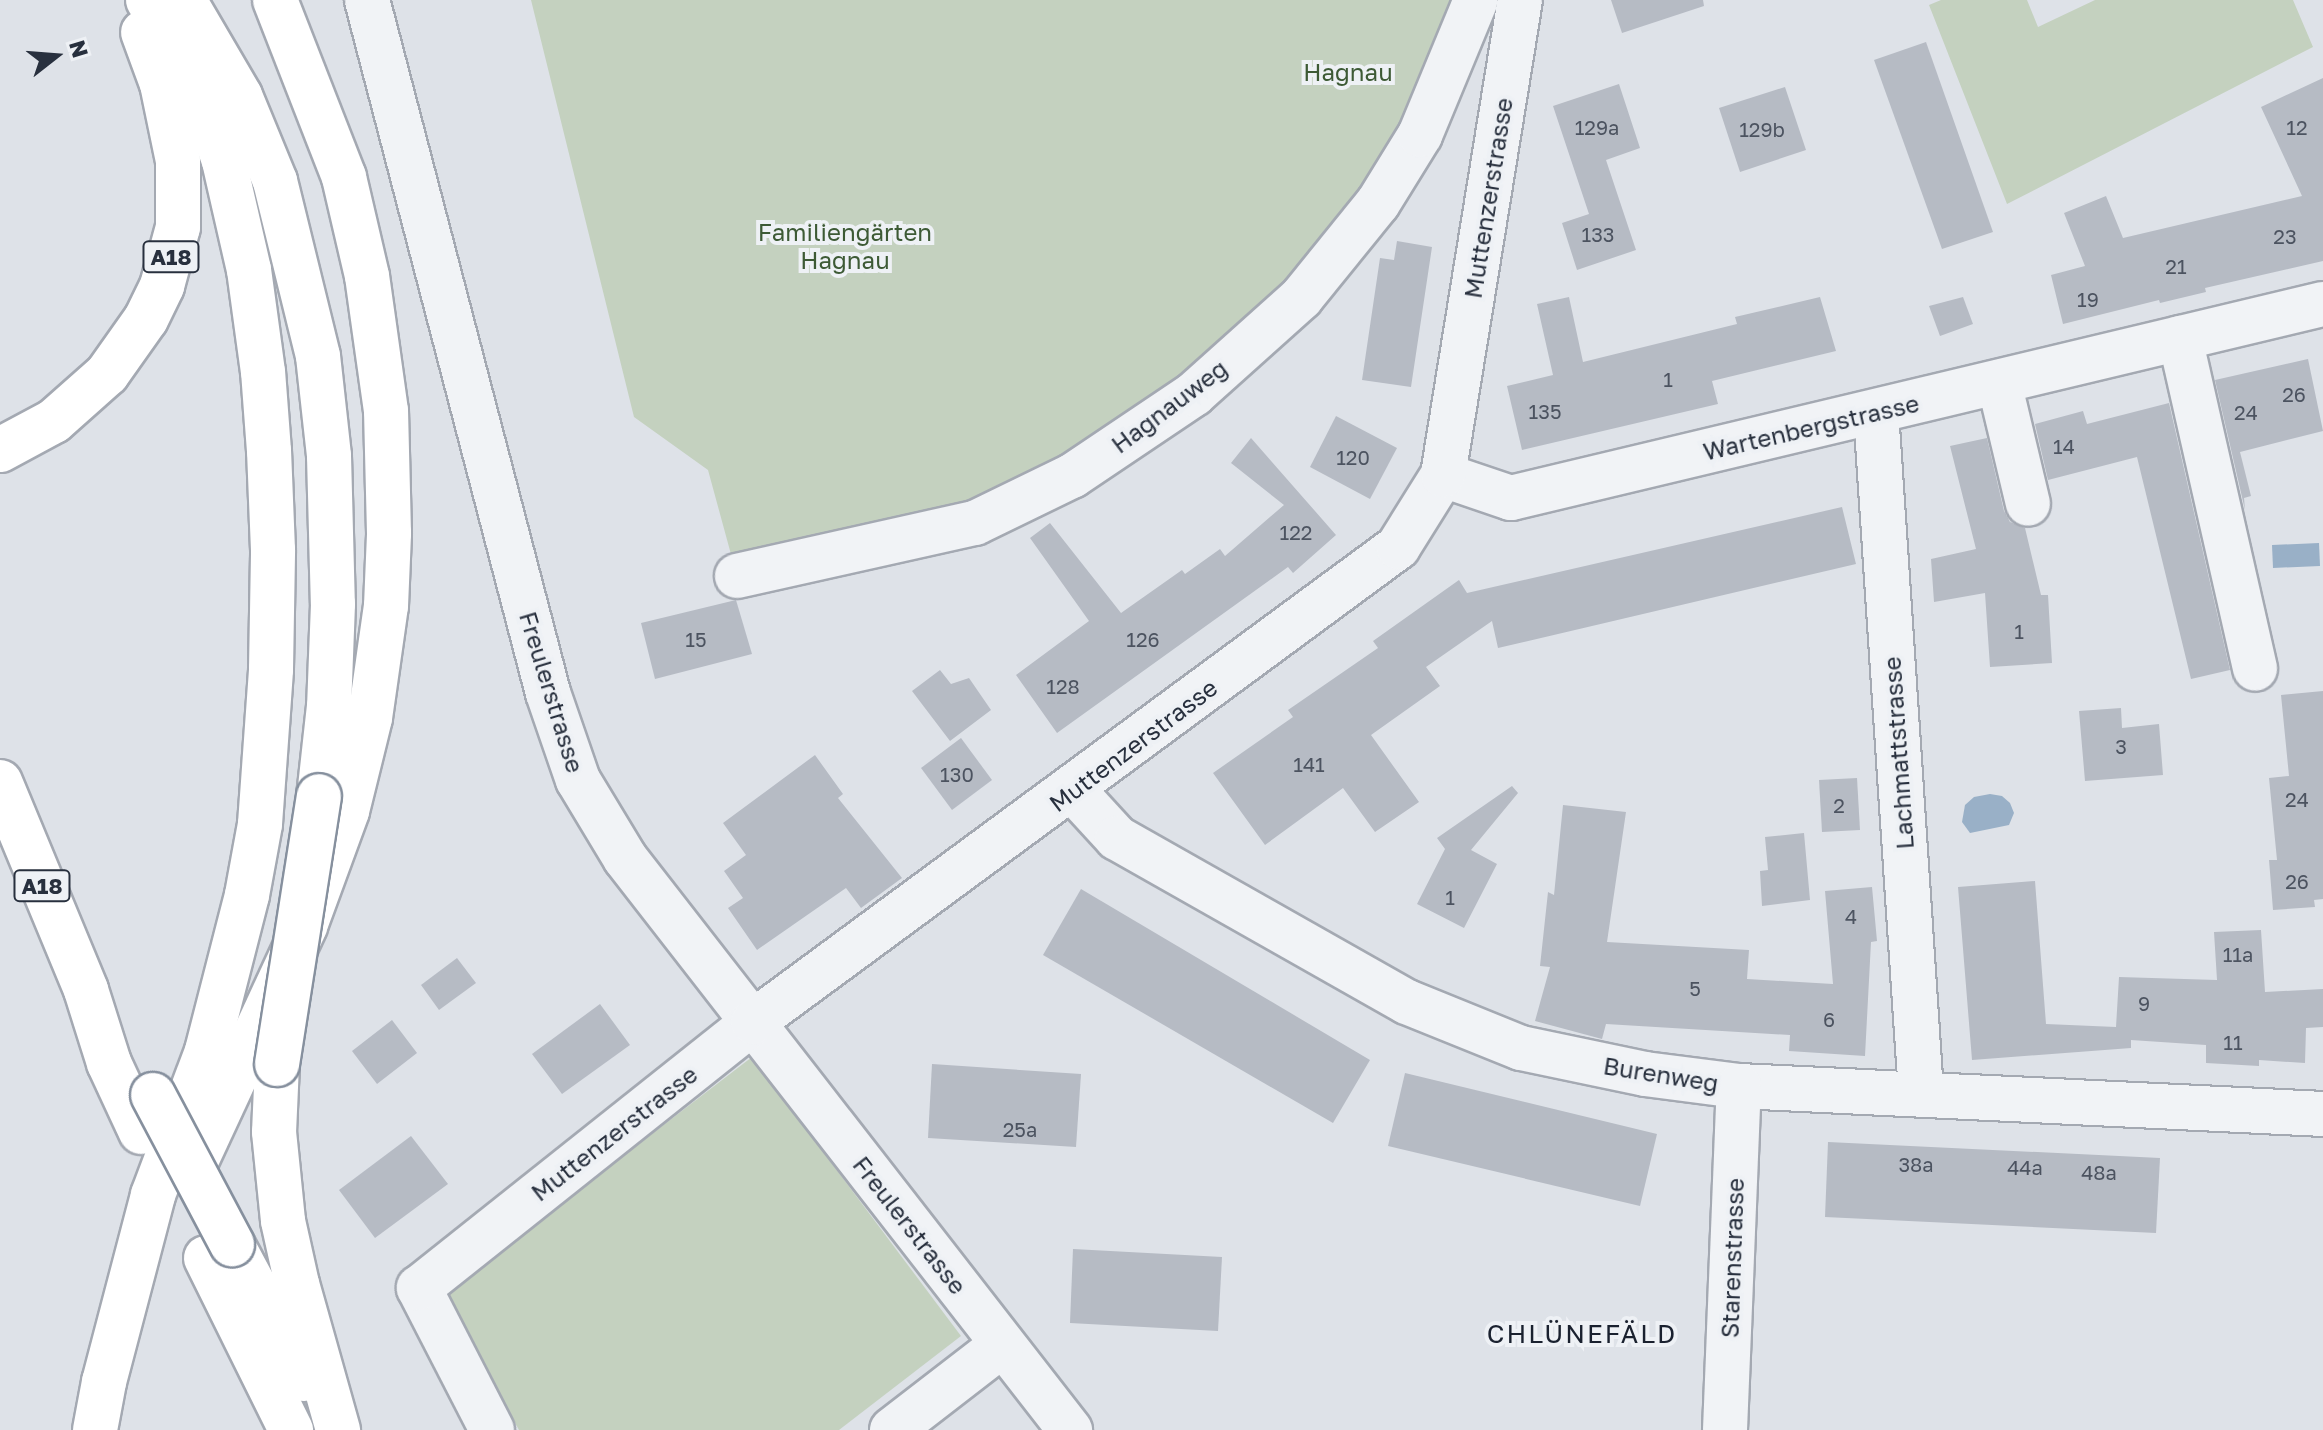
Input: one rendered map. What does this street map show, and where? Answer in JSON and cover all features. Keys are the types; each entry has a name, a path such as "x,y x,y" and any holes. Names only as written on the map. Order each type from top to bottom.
{"highway":[{"name":"A18","path":"0,450 54,421 107,374 146,319 171,257 179,194 171,117 156,61 126,0"},
{"path":"95,1430 153,1195 207,1051 241,921 260,824 271,669 273,550 269,451 263,372 249,270 224,161 210,119 176,45 148,0"},
{"path":"184,0 240,96 275,181 318,356 329,456 333,592 329,706 319,796 277,1064 274,1132 283,1221 338,1430"},
{"path":"120,1322 315,899 359,766 370,718 386,606 389,533 386,411 365,265 344,177 275,0"},
{"name":"A18","path":"0,782 86,990 123,1042 147,1114 219,1251"},
{"path":"219,1251 291,1430"},
{"path":"219,1251 332,1430"}],"street":[{"name":"Freulerstrasse","path":"367,0 548,693 578,780 619,851 1070,1430"},
{"name":"Hagnauweg","path":"737,576 975,523 1072,476 1194,394 1301,298 1378,203 1420,135 1476,0"},
{"name":"Muttenzerstrasse","path":"492,1430 419,1288 753,1022 1073,790 1398,547 1443,475 1520,0"},
{"name":"Wartenbergstrasse","path":"1443,475 1511,498 2323,304"},
{"path":"2180,338 2255,669"},
{"path":"1999,382 2028,504"},
{"name":"Lachmattstrasse","path":"1876,412 1921,1094"},
{"name":"Burenweg","path":"1073,790 1117,838 1407,1002 1521,1048 1645,1074 1739,1086 2323,1114"},
{"name":"Starenstrasse","path":"1725,1430 1739,1086"},
{"path":"892,1430 1002,1345"}],"green space":[{"name":"Familiengärten Hagnau","path":"531,0 1454,0 1393,143 1346,217 1261,310 1141,413 992,498 735,569 708,470 634,417"},
{"path":"1941,0 2027,0 2038,27 2095,0 2293,0 2313,47 2007,204 1929,5"},
{"path":"752,1057 961,1336 839,1430 519,1430 445,1293"}],"water":[{"path":"2319,543 2320,566 2273,568 2272,545"},
{"path":"1990,794 2002,796 2010,803 2014,813 2009,825 1970,833 1962,822 1965,805 1974,797"}],"building":[{"path":"1611,0 1703,0 1704,6 1622,33"},
{"path":"1926,42 1993,232 1942,249 1874,60"},
{"path":"2323,78 2323,261 2205,288 2206,292 2160,303 2159,300 2063,324 2051,275 2085,266 2064,213 2106,196 2123,238 2302,196 2261,107"},
{"path":"1619,84 1640,148 1606,160 1636,250 1577,270 1562,223 1589,214 1553,106"},
{"path":"1785,87 1806,150 1740,172 1719,108"},
{"path":"1397,241 1432,247 1411,387 1362,380 1380,258 1394,260"},
{"path":"1569,297 1583,362 1737,324 1735,317 1820,297 1836,351 1712,381 1718,404 1522,450 1507,386 1553,375 1537,304"},
{"path":"1963,297 1973,324 1940,336 1929,306"},
{"path":"2308,359 2323,431 2240,452 2251,496 2244,498 2245,510 2215,380"},
{"path":"2169,403 2230,670 2191,679 2137,457 2048,480 2035,424 2083,411 2087,424"},
{"path":"1336,416 1397,448 1370,499 1310,467"},
{"path":"1251,438 1336,535 1293,573 1288,567 1057,733 1016,675 1089,621 1030,538 1050,523 1121,613 1182,570 1185,574 1220,549 1225,556 1284,505 1231,463"},
{"path":"1987,438 2004,511 2010,522 2025,528 2041,595 2048,595 2052,663 1990,667 1985,593 1934,602 1931,559 1976,549 1950,446"},
{"path":"1842,507 1856,564 1498,648 1492,621 1426,667 1440,686 1371,735 1419,802 1375,832 1343,788 1265,845 1213,773 1293,717 1288,710 1378,648 1373,641 1459,580 1467,593"},
{"path":"736,600 752,654 655,679 641,623"},
{"path":"940,670 951,684 969,678 991,710 950,741 912,691"},
{"path":"2323,691 2323,899 2314,900 2315,907 2273,910 2269,860 2277,860 2269,778 2289,776 2281,695"},
{"path":"2121,708 2122,728 2159,724 2163,775 2085,781 2079,711"},
{"path":"961,738 992,780 952,810 921,768"},
{"path":"815,755 843,794 838,798 902,878 861,908 846,888 757,950 728,908 743,898 724,871 746,855 723,823"},
{"path":"1857,778 1860,830 1822,832 1819,780"},
{"path":"1512,786 1518,793 1471,850 1497,864 1464,928 1417,904 1445,849 1437,838"},
{"path":"1563,805 1626,812 1607,942 1749,950 1747,979 1833,984 1825,891 1872,887 1877,941 1871,942 1865,1056 1789,1051 1790,1035 1606,1024 1602,1039 1535,1021 1550,967 1540,966 1548,892 1554,895"},
{"path":"1804,833 1810,900 1762,906 1760,871 1768,870 1765,837"},
{"path":"2035,881 2046,1024 2116,1027 2119,977 2217,980 2214,932 2261,930 2265,992 2323,989 2323,1027 2306,1028 2305,1063 2259,1060 2259,1066 2206,1063 2206,1045 2131,1040 2131,1048 1972,1060 1958,887"},
{"path":"1081,889 1370,1060 1333,1123 1043,955"},
{"path":"457,958 476,983 439,1010 421,985"},
{"path":"600,1004 630,1045 562,1094 532,1054"},
{"path":"392,1020 417,1053 377,1084 352,1051"},
{"path":"932,1064 1081,1074 1076,1147 928,1138"},
{"path":"1405,1073 1657,1134 1640,1206 1388,1146"},
{"path":"411,1136 448,1184 375,1238 339,1190"},
{"path":"1828,1142 2160,1158 2156,1233 1825,1217"},
{"path":"1073,1249 1222,1257 1218,1331 1070,1323"}],"district":[{"name":"CHLÜNEFÄLD","path":"1582,1334"}],"park label":[{"name":"Hagnau","path":"1348,72"}]}
